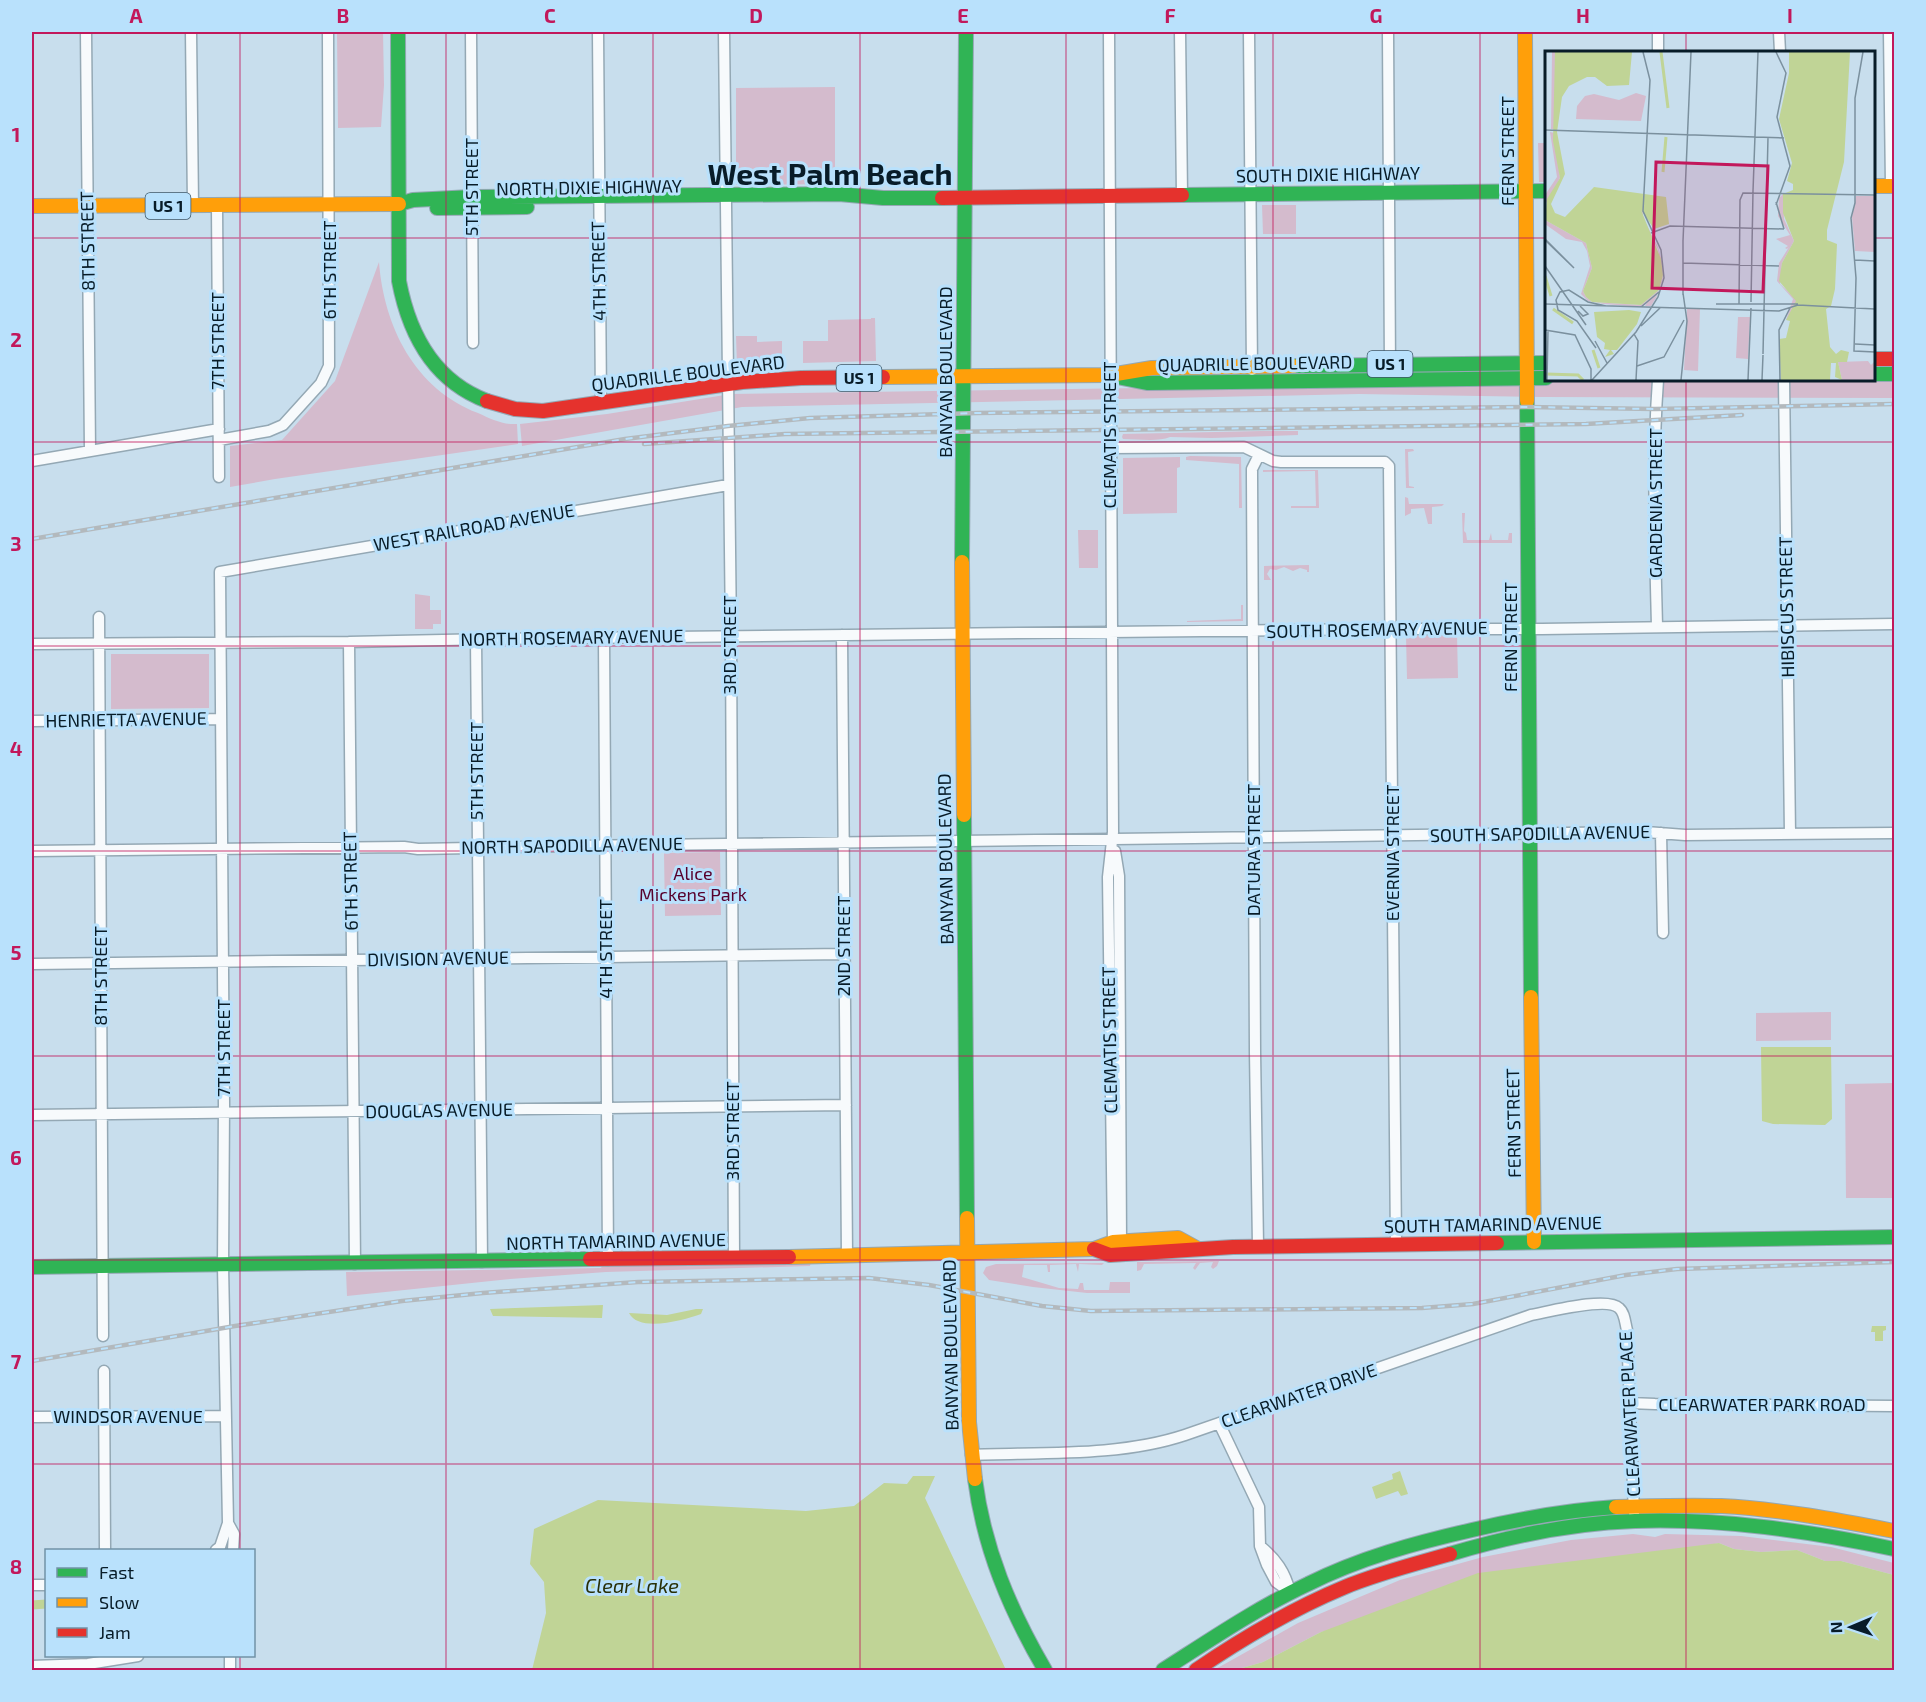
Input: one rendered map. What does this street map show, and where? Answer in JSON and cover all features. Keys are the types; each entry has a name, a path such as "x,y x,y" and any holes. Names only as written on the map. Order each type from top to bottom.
{"street":[{"name":"8TH STREET","path":"86,32 90,451"},
{"path":"191,32 193,206"},
{"name":"6TH STREET","path":"32,461 219,434 270,431 283,425 321,383 329,366 328,32"},
{"path":"398,32 399,204"},
{"name":"5TH STREET","path":"471,32 473,343"},
{"name":"4TH STREET","path":"598,32 601,403"},
{"name":"3RD STREET","path":"724,32 731,636 734,1258"},
{"name":"BANYAN BOULEVARD","path":"966,32 962,634 971,1455 977,1504 997,1573 1016,1620 1045,1671"},
{"name":"CLEMATIS STREET","path":"1109,32 1113,839 1119,876 1118,1246"},
{"path":"1180,32 1182,195"},
{"path":"1249,32 1252,382"},
{"path":"1388,32 1390,380"},
{"name":"FERN STREET","path":"1525,32 1529,834 1534,1242"},
{"path":"1658,32 1658,51"},
{"path":"1779,32 1780,51"},
{"path":"1875,186 1893,186 1889,32"},
{"name":"SOUTH DIXIE HIGHWAY","path":"1109,197 1545,190"},
{"name":"NORTH DIXIE HIGHWAY","path":"32,206 330,206 399,204 413,200 472,203 726,200 839,194 883,198 1109,197"},
{"name":"QUADRILLE BOULEVARD","path":"399,204 401,295 410,324 424,351 445,375 466,391 489,402 512,409 555,410 727,383 789,379 1110,375 1148,368 1545,363"},
{"name":"7TH STREET","path":"218,206 219,477"},
{"path":"1875,359 1894,359"},
{"path":"1875,374 1894,374"},
{"name":"QUADRILLE BOULEVARD","path":"1110,375 1147,383 1545,378"},
{"name":"GARDENIA STREET","path":"1657,627 1654,452 1658,381"},
{"name":"HIBISCUS STREET","path":"1784,381 1790,834"},
{"path":"1110,448 1244,447 1259,455"},
{"name":"EVERNIA STREET","path":"1259,455 1281,462 1387,463 1390,477 1396,1245"},
{"name":"DATURA STREET","path":"1258,1246 1251,477 1259,455"},
{"name":"WEST RAILROAD AVENUE","path":"220,572 728,485"},
{"name":"7TH STREET","path":"218,1549 228,1523 223,1266 220,572"},
{"name":"8TH STREET","path":"99,617 103,1335"},
{"name":"SOUTH ROSEMARY AVENUE","path":"1112,632 1894,624"},
{"name":"NORTH ROSEMARY AVENUE","path":"32,644 220,644 1112,632"},
{"name":"2ND STREET","path":"842,635 847,1257"},
{"name":"4TH STREET","path":"604,638 608,1260"},
{"name":"5TH STREET","path":"476,639 482,1262"},
{"name":"6TH STREET","path":"349,642 355,1264"},
{"name":"HENRIETTA AVENUE","path":"32,722 221,719"},
{"name":"SOUTH SAPODILLA AVENUE","path":"1113,839 1646,832 1685,835 1894,833"},
{"path":"1661,833 1663,933"},
{"name":"NORTH SAPODILLA AVENUE","path":"32,851 1113,839"},
{"name":"DIVISION AVENUE","path":"32,964 845,954"},
{"name":"DOUGLAS AVENUE","path":"32,1115 846,1105"},
{"name":"SOUTH TAMARIND AVENUE","path":"1118,1246 1185,1251 1258,1246 1894,1237"},
{"name":"NORTH TAMARIND AVENUE","path":"32,1267 847,1257 1094,1249 1148,1240 1178,1238 1198,1249"},
{"name":"CLEARWATER DRIVE","path":"971,1455 1107,1450 1132,1448 1173,1439 1531,1315 1603,1304 1611,1304 1619,1308"},
{"name":"CLEARWATER PLACE","path":"1619,1308 1624,1316 1627,1330 1634,1521"},
{"path":"104,1371 105,1549"},
{"name":"CLEARWATER PARK ROAD","path":"1629,1403 1894,1406"},
{"name":"WINDSOR AVENUE","path":"32,1418 225,1416"},
{"path":"1219,1423 1259,1507 1260,1546 1266,1564 1276,1582 1290,1592 1297,1611"},
{"path":"1164,1671 1229,1628 1290,1592 1381,1554 1468,1529 1539,1515 1634,1505 1684,1504 1767,1508 1849,1520 1894,1530"},
{"path":"1196,1671 1251,1635 1346,1587 1464,1550 1533,1534 1634,1521 1677,1521 1760,1525 1842,1537 1894,1549"},
{"name":"7TH STREET","path":"228,1523 234,1534 233,1549"},
{"path":"32,1666 88,1664 133,1657"},
{"path":"123,1659 123,1671"}],"green space":[{"path":"337,32 383,32 384,85 381,127 338,128"},
{"path":"835,87 835,184 736,185 736,88"},
{"path":"1538,143 1545,143 1545,182 1539,182"},
{"path":"1262,205 1296,205 1296,234 1263,234"},
{"path":"379,262 382,286 396,332 420,372 456,402 497,421 517,424 518,444 230,487 230,446 282,440 335,381"},
{"path":"875,318 876,361 803,363 803,341 828,341 828,320"},
{"path":"736,336 757,336 757,342 782,341 782,363 737,366"},
{"path":"1894,377 1894,398 1359,394 742,407 522,446 520,424 607,414 731,394 1626,381 1875,380"},
{"path":"1298,431 1298,435 1170,437 1154,440 1123,439 1122,437 1123,434"},
{"path":"1405,449 1414,451 1408,452 1409,486 1414,488 1406,488"},
{"path":"1180,457 1180,467 1177,468 1177,513 1123,514 1123,458"},
{"path":"1186,457 1241,457 1242,508 1239,508 1239,464 1186,460"},
{"path":"1263,470 1318,470 1319,508 1291,508 1291,506 1316,506 1315,471 1263,472"},
{"path":"1405,497 1408,498 1409,504 1444,504 1432,507 1432,524 1428,524 1424,508 1411,509 1411,513 1405,516"},
{"path":"1462,513 1465,513 1464,531 1467,540 1489,540 1491,533 1492,540 1508,540 1509,533 1512,533 1512,543 1463,543"},
{"path":"1078,530 1098,530 1098,568 1079,568"},
{"path":"1309,565 1309,572 1300,568 1293,571 1284,567 1276,570 1270,569 1267,574 1271,580 1264,580 1264,566"},
{"path":"415,594 430,596 430,610 441,610 441,624 433,624 433,629 415,629"},
{"path":"1241,605 1243,605 1243,621 1187,622 1241,619"},
{"path":"1457,635 1458,678 1407,679 1406,636"},
{"path":"111,654 209,654 209,708 111,709"},
{"name":"Alice Mickens Park","path":"720,852 721,915 665,916 664,853"},
{"path":"1831,1012 1831,1040 1756,1041 1756,1013"},
{"path":"1894,1083 1894,1198 1846,1198 1845,1084"},
{"path":"1219,1261 1213,1269 1211,1267 1213,1262 1200,1263 1195,1270 1193,1268 1196,1263 1144,1264 1141,1270 1137,1271 1137,1262"},
{"path":"811,1262 810,1266 606,1272 510,1279 347,1296 346,1272 601,1268 603,1264"},
{"path":"1104,1263 1102,1265 1079,1264 1078,1272 1076,1264 1050,1265 1050,1272 1048,1272 1047,1265 1024,1265 1022,1277 1059,1288 1078,1289 1080,1283 1083,1283 1084,1290 1109,1290 1110,1282 1130,1282 1130,1293 1087,1293 1033,1287 989,1280 983,1273 986,1267 996,1264"},
{"path":"1633,1534 1655,1537 1665,1534 1741,1536 1831,1547 1894,1563 1894,1575 1841,1561 1825,1561 1797,1550 1761,1552 1734,1549 1719,1543 1321,1632 1263,1662 1235,1670 1214,1670 1298,1623 1400,1580 1483,1557 1571,1540"}],"water":[{"path":"1761,1047 1831,1047 1832,1119 1825,1125 1773,1124 1762,1121"},
{"path":"603,1305 602,1318 493,1316 490,1309"},
{"path":"703,1309 701,1314 652,1324 634,1319 629,1313 667,1315"},
{"path":"1872,1326 1886,1326 1886,1330 1883,1331 1883,1341 1875,1341 1875,1332 1871,1332"},
{"path":"1400,1471 1408,1494 1401,1496 1398,1491 1376,1499 1372,1487 1393,1479 1392,1474"},
{"name":"Clear Lake","path":"913,1476 935,1476 925,1498 1006,1670 532,1670 546,1613 544,1582 530,1564 534,1529 598,1500 806,1511 854,1506 884,1483 907,1484"},
{"path":"1719,1543 1734,1549 1761,1552 1797,1550 1825,1561 1841,1561 1894,1575 1894,1670 1235,1670 1263,1662 1321,1632 1478,1573"}],"waterway":[{"path":"32,1605 45,1604"}],"railway":[{"path":"32,539 625,439 810,418 977,413 1527,407 1655,409 1894,404"},
{"path":"644,444 785,434 1586,424 1742,415"},
{"path":"32,1361 235,1326 402,1301 638,1282 869,1278 929,1285 1042,1306 1091,1311 1422,1308 1473,1304 1626,1275 1677,1269 1894,1262"}],"traffic: fast":[{"path":"398,32 399,281 403,301 417,337 439,368 452,381 487,401"},
{"path":"962,562 966,32"},
{"path":"1182,195 1545,191"},
{"path":"399,204 413,200 472,197 839,194 883,198 942,198"},
{"path":"437,208 527,207"},
{"path":"1293,366 1545,363"},
{"path":"1875,374 1894,374"},
{"path":"1117,377 1147,383 1545,378"},
{"path":"1527,401 1531,997"},
{"path":"964,815 967,1218"},
{"path":"1497,1243 1894,1237"},
{"path":"32,1267 590,1259"},
{"path":"975,1479 985,1530 1000,1578 1045,1670"},
{"path":"1163,1670 1270,1603 1368,1559 1430,1540 1507,1522 1616,1507"},
{"path":"1450,1554 1519,1536 1565,1528 1635,1521 1700,1522 1765,1527 1894,1549"}],"traffic: slow":[{"path":"1525,32 1527,401"},
{"path":"1875,186 1894,186"},
{"path":"32,206 399,204"},
{"path":"883,377 1110,375 1152,368 1293,366"},
{"path":"962,562 964,815"},
{"path":"1531,997 1534,1242"},
{"path":"967,1218 969,1422 975,1479"},
{"path":"789,1257 1094,1249 1113,1242 1178,1238 1198,1249"},
{"path":"1616,1507 1743,1507 1894,1531"}],"traffic: jam":[{"path":"942,198 1182,195"},
{"path":"1875,359 1894,359"},
{"path":"487,401 515,409 543,411 742,382 801,378 883,377"},
{"path":"1094,1249 1110,1255 1233,1247 1497,1243"},
{"path":"590,1259 789,1257"},
{"path":"1196,1670 1268,1625 1325,1596 1371,1577 1450,1554"}],"district":[{"name":"West Palm Beach","path":"830,175"}]}
